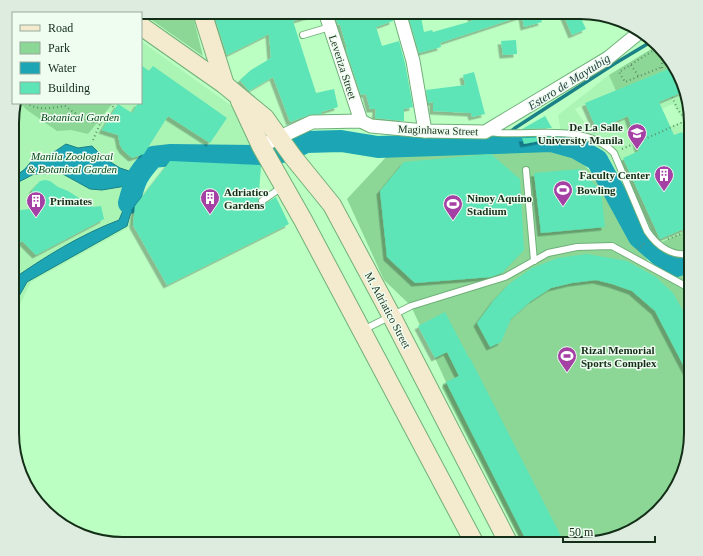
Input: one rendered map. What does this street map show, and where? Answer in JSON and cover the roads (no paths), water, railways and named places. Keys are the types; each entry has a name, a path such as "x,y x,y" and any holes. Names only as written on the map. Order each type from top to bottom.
{"street":[{"path":"204,19 225,85"},
{"name":"Leveriza Street","path":"328,19 361,121"},
{"path":"401,19 413,61 425,131"},
{"name":"M. Adriatico Street","path":"142,27 225,85 265,118 293,157 332,205 391,315 505,537"},
{"name":"Maginhawa Street","path":"265,152 281,140 312,122 361,121 372,126 425,131 485,132 608,58 636,35"},
{"name":"M. Adriatico Street","path":"238,97 283,186 303,220 471,537"}],"lane":[{"path":"302,36 330,26"},
{"path":"485,132 500,134 561,132 582,136 606,145 614,153 652,238 673,254 684,255"},
{"path":"526,170 534,261"},
{"path":"262,201 283,186"},
{"path":"362,331 411,306 505,277 548,253 577,247 612,246 684,284"}],"water":[{"path":"66,144 78,148 92,146 104,158 120,168 144,176 137,191 127,226 27,282 19,296 19,275 64,246 119,220 124,208 126,186 102,190 90,189 61,173 34,174 19,182 19,174 34,158 51,154"}],"waterway":[{"name":"Estero de Maytubig","path":"496,143 515,128 648,44"},
{"path":"129,203 137,178 143,168 153,157 171,155 254,156 287,151 306,142 341,141 378,147 551,141 576,148 597,160 639,237 663,258 676,266 684,263"}],"place":[{"name":"De La Salle University Manila","path":"637,150"},
{"name":"Faculty Center","path":"664,192"},
{"name":"Bowling","path":"563,207"},
{"name":"Adriatico Gardens","path":"210,215"},
{"name":"Primates","path":"36,218"},
{"name":"Ninoy Aquino Stadium","path":"453,221"},
{"name":"Rizal Memorial Sports Complex","path":"567,373"}],"park label":[{"name":"Botanical Garden","path":"80,117"},
{"name":"Manila Zoological & Botanical Garden","path":"72,162"}]}
